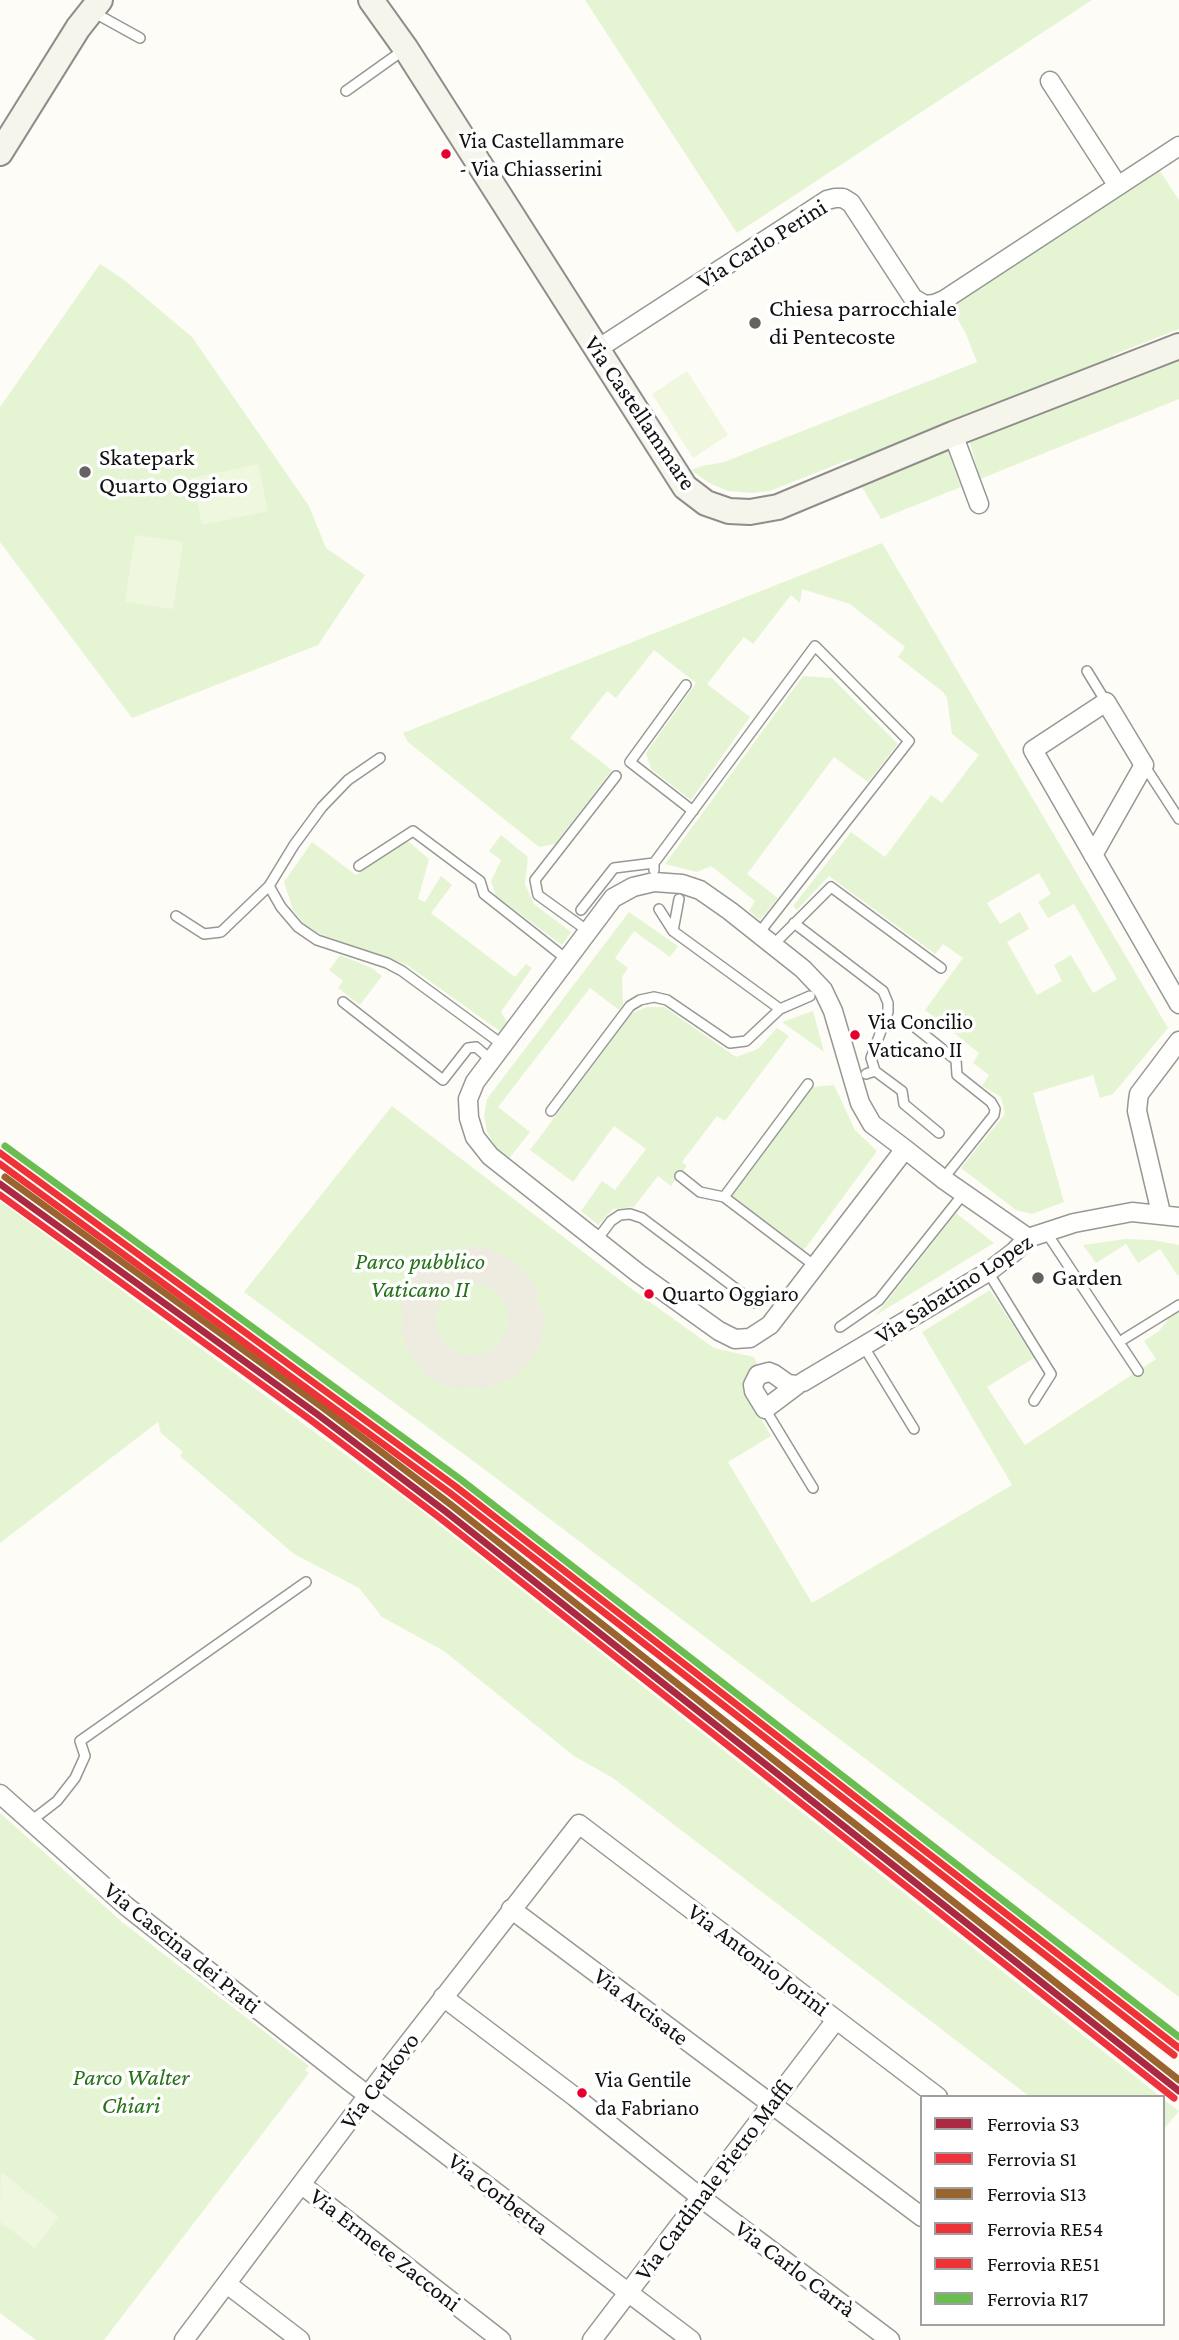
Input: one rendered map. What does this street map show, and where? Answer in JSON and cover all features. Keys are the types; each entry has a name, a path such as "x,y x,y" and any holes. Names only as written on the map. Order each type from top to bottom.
{"street":[{"name":"Via Castellammare","path":"371,0 406,49 685,487 706,503 729,511 750,512 778,506 1179,346"},
{"path":"0,153 96,5"},
{"path":"1050,81 1118,186"},
{"name":"Via Carlo Perini","path":"596,350 827,201 843,198 851,203 913,298 925,305 944,300 1179,146"},
{"path":"953,434 979,504"},
{"path":"1093,855 1144,765 1106,702 1033,750 1093,855 1179,1004"},
{"path":"905,1149 770,1325 750,1338 735,1339 708,1324 596,1241 490,1156 475,1137 469,1118 468,1099 475,1082 614,898 633,887 654,882 682,884 700,890 758,933 803,969 823,990 833,1012 860,1102 872,1124 905,1149 943,1179 1028,1238"},
{"name":"Via Sabatino Lopez","path":"765,1409 800,1384 988,1272 1028,1238 1074,1223 1123,1213 1170,1215 1138,1111 1138,1101 1139,1094 1179,1041"},
{"path":"765,1409 754,1391 753,1385 758,1375 769,1372 788,1384 800,1384"},
{"name":"Via Cascina dei Prati","path":"0,1794 126,1906 369,2095"},
{"name":"Via Cerkovo","path":"184,2340 443,1997 579,1824"},
{"name":"Via Antonio Jorini","path":"579,1824 935,2095"},
{"name":"Via Arcisate","path":"511,1909 920,2216"},
{"path":"443,1997 575,2097 700,2197"},
{"name":"Via Cardinale Pietro Maffi","path":"592,2340 836,2020"},
{"name":"Via Corbetta","path":"369,2095 691,2340"},
{"name":"Via Ermete Zacconi","path":"302,2185 501,2340"},
{"name":"Via Carlo Carrà","path":"700,2197 890,2340"},
{"path":"227,2284 300,2340"}],"lane":[{"path":"96,5 140,38"},
{"path":"346,90 406,49"},
{"path":"581,911 614,868 654,866 815,646 909,741 758,933"},
{"path":"1087,671 1106,702"},
{"path":"686,685 630,762 692,811"},
{"path":"176,916 204,934 221,932 269,886 322,807 348,780 380,758"},
{"path":"1144,765 1179,819"},
{"path":"581,926 538,895 535,880 616,776"},
{"path":"359,866 413,831 480,881 484,894 560,954"},
{"path":"269,886 281,907 298,927 317,940 387,963 402,971 503,1045"},
{"path":"773,945 831,887 941,968"},
{"path":"673,931 679,899"},
{"path":"659,909 673,931 780,1009"},
{"path":"794,923 883,991 888,1012 871,1058 870,1072 902,1091 904,1104 939,1133"},
{"path":"551,1111 630,1006 640,1000 667,1000 730,1043 746,1041 780,1009 810,996"},
{"path":"343,1002 443,1080 468,1048 477,1047 491,1060"},
{"path":"916,1028 956,1060 957,1075 991,1102 995,1109 994,1115 943,1179"},
{"path":"724,1197 808,1084"},
{"path":"680,1176 700,1192 724,1197 816,1266"},
{"path":"840,1327 879,1300 964,1193"},
{"path":"596,1241 611,1221 620,1215 630,1214 642,1218 755,1303"},
{"path":"1046,1231 1138,1371"},
{"path":"988,1272 1051,1374 1034,1401"},
{"path":"1124,1339 1179,1305"},
{"path":"864,1347 914,1429"},
{"path":"765,1409 813,1488"},
{"path":"31,1821 57,1801 75,1778 85,1756 80,1741 306,1581"}],"green space":[{"path":"585,0 1092,0 737,233"},
{"path":"1158,168 1179,200 1179,329 1113,355 1114,360 876,455 848,460 770,491 728,491 709,483 691,470 724,462 977,362 951,307"},
{"path":"100,264 123,279 192,337 309,506 326,548 365,575 318,645 132,718 0,542 0,407"},
{"path":"1179,358 1179,399 980,479 969,439"},
{"path":"687,371 728,435 693,458 652,394"},
{"path":"947,448 961,487 881,519 859,482"},
{"path":"258,464 268,511 202,525 192,478"},
{"path":"135,535 183,542 173,609 125,602"},
{"path":"882,543 1168,1028 1113,1094 1100,1098 1093,1075 1033,1093 1064,1202 1032,1214 1016,1210 961,1168 1005,1114 1001,1097 982,1086 989,1075 973,1063 979,1053 925,1010 963,958 943,944 935,954 829,876 797,910 793,906 851,832 885,857 931,795 942,803 979,755 952,734 947,698 943,692 898,657 905,647 850,604 802,589 800,603 791,595 753,644 744,637 707,684 750,717 691,800 651,769 646,753 696,683 654,650 616,698 607,691 570,738 612,770 555,844 539,847 408,742 403,733","holes":["1039,873 1051,894 1038,902 1048,918 1074,904 1117,979 1093,993 1071,955 1054,965 1062,981 1037,995 1007,942 1029,929 1020,912 1000,924 987,903"]},
{"path":"803,676 832,678 898,744 868,782 834,757 747,874 778,898 760,920 749,911 755,901 711,866 697,872 665,864"},
{"path":"501,835 528,857 525,884 534,904 571,932 562,945 496,896 491,881 501,860 489,851"},
{"path":"408,841 429,859 418,899 425,902 441,876 452,885 431,913 515,977 526,964 532,968 501,1012 507,1022 501,1032 407,965 322,935 305,925 293,910 284,882 312,842 356,875"},
{"path":"629,912 678,946 670,957 634,931 615,958 628,968 622,977 623,1004 619,1010 590,988 498,1107 530,1132 508,1160 487,1132 484,1116 487,1099"},
{"path":"340,955 372,968 382,976 360,1005 338,988 343,981 329,970"},
{"path":"647,1007 664,1007 736,1057 758,1049 777,1028 789,1036 725,1121 717,1116 682,1162 687,1166 671,1186 658,1176 634,1207 613,1209 598,1225 581,1211 602,1181 615,1190 646,1149 614,1126 573,1182 530,1150 632,1013"},
{"path":"813,1011 824,1052 782,1022"},
{"path":"834,1085 855,1130 877,1151 804,1250 731,1195 811,1087"},
{"name":"Parco pubblico Vaticano II","path":"392,1106 629,1287 714,1348 754,1357 759,1369 743,1388 771,1436 728,1462 812,1603 1012,1485 922,1332 990,1290 1034,1358 987,1387 1025,1445 1156,1359 1144,1341 1159,1331 1173,1313 1179,1310 1179,1997 484,1469 244,1292"},
{"path":"0,1201 418,1508 1158,2095 1027,2095 613,1778 574,1756 444,1651 382,1617 359,1588 294,1554 180,1456 183,1452 161,1433 158,1422 0,1543"},
{"path":"956,1213 994,1243 876,1315"},
{"path":"1125,1239 1179,1245 1179,1275 1160,1249 1138,1263 1126,1244 1096,1263 1083,1245"},
{"name":"Parco Walter Chiari","path":"0,1813 122,1922 309,2066 305,2070 309,2073 104,2340 36,2340 0,2313"},
{"path":"1165,2100 1179,2111 1165,2128"},
{"path":"1,2172 59,2217 35,2248 0,2222"}],"shaded area":[{"path":"467,1246 489,1248 515,1261 534,1282 538,1291 538,1306 545,1313 541,1344 534,1357 514,1377 485,1390 473,1386 456,1389 425,1374 407,1350 401,1329 404,1319 402,1302 415,1274 445,1251 459,1252","holes":["471,1282 492,1288 506,1305 508,1326 498,1344 489,1351 467,1355 457,1352 441,1337 435,1317 443,1296 451,1289"]}],"rail line":[{"name":"R17","path":"5,1146 460,1479 1179,2037"},
{"name":"RE54","path":"0,1153 455,1486 1179,2048"},
{"name":"RE51","path":"0,1164 450,1493 1174,2055"},
{"name":"S13","path":"5,1177 322,1407 450,1504 1179,2080"},
{"name":"S3","path":"0,1184 317,1414 445,1511 1179,2091"},
{"name":"S1","path":"0,1195 312,1421 440,1518 1174,2098"}],"place":[{"name":"Via Castellammare - Via Chiasserini","path":"446,154"},
{"name":"Chiesa parrocchiale di Pentecoste","path":"755,323"},
{"name":"Skatepark Quarto Oggiaro","path":"85,472"},
{"name":"Via Concilio Vaticano II","path":"855,1035"},
{"name":"Garden","path":"1038,1278"},
{"name":"Quarto Oggiaro","path":"649,1294"},
{"name":"Via Gentile da Fabriano","path":"582,2093"}]}
